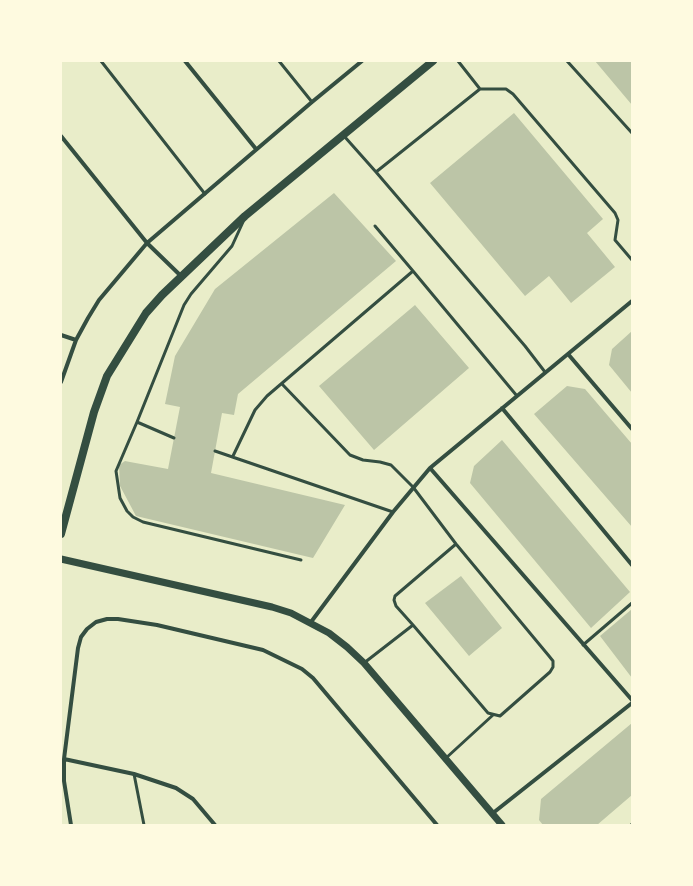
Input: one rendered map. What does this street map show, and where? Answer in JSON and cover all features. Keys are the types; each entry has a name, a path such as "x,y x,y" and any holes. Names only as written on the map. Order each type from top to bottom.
{"main road":[{"path":"61,534 94,412 107,376 146,313 181,277 245,216 433,61"}],"street":[{"path":"185,61 256,149"},
{"path":"61,382 76,340 99,300 147,243 256,149 362,61"},
{"path":"61,136 147,243 181,277"},
{"path":"311,622 393,512 430,468 632,301"},
{"path":"61,335 76,340"},
{"path":"568,354 632,429"},
{"path":"502,408 632,565"},
{"path":"430,468 632,702 493,813"},
{"path":"61,559 272,606 311,622 347,647 364,663 502,825"},
{"path":"71,825 64,781 64,758 77,654 81,638 87,629 96,622 107,619 118,619 157,625 270,653 310,675 437,825"},
{"path":"64,758 134,774 185,792 193,799 215,825"}],"lane":[{"path":"102,61 205,194"},
{"path":"279,61 312,102"},
{"path":"458,61 480,90"},
{"path":"567,61 632,133"},
{"path":"376,172 480,90 506,89 513,94 615,213 618,220 614,236 615,240 632,260"},
{"path":"343,135 525,346 545,372"},
{"path":"245,216 232,246 191,294 184,305 137,422 118,462 116,471 120,498 133,517 143,522 301,560"},
{"path":"375,226 517,396"},
{"path":"233,456 255,410 282,384 413,271"},
{"path":"282,384 350,455 362,460 391,465 413,487 456,544 553,661 550,672 500,716 488,713 396,606 394,600 395,596 456,544"},
{"path":"137,422 174,438"},
{"path":"215,450 393,512"},
{"path":"583,645 632,603"},
{"path":"364,663 413,625"},
{"path":"446,758 493,715"},
{"path":"134,774 144,825"}],"building":[{"path":"595,61 632,61 632,105"},
{"path":"514,113 603,219 587,233 615,267 571,303 549,276 525,296 430,183"},
{"path":"334,193 396,261 238,394 234,415 222,413 211,473 345,505 313,558 136,516 120,486 119,465 125,461 168,469 180,407 165,404 175,356 215,289"},
{"path":"415,305 469,368 374,450 319,386"},
{"path":"632,331 632,393 609,365 612,349"},
{"path":"567,386 585,389 632,444 632,527 534,414"},
{"path":"502,440 630,592 591,628 470,483 474,466"},
{"path":"461,576 502,628 469,656 425,603"},
{"path":"632,609 632,678 600,636"},
{"path":"632,723 632,795 597,825 543,825 539,820 541,799"}]}
